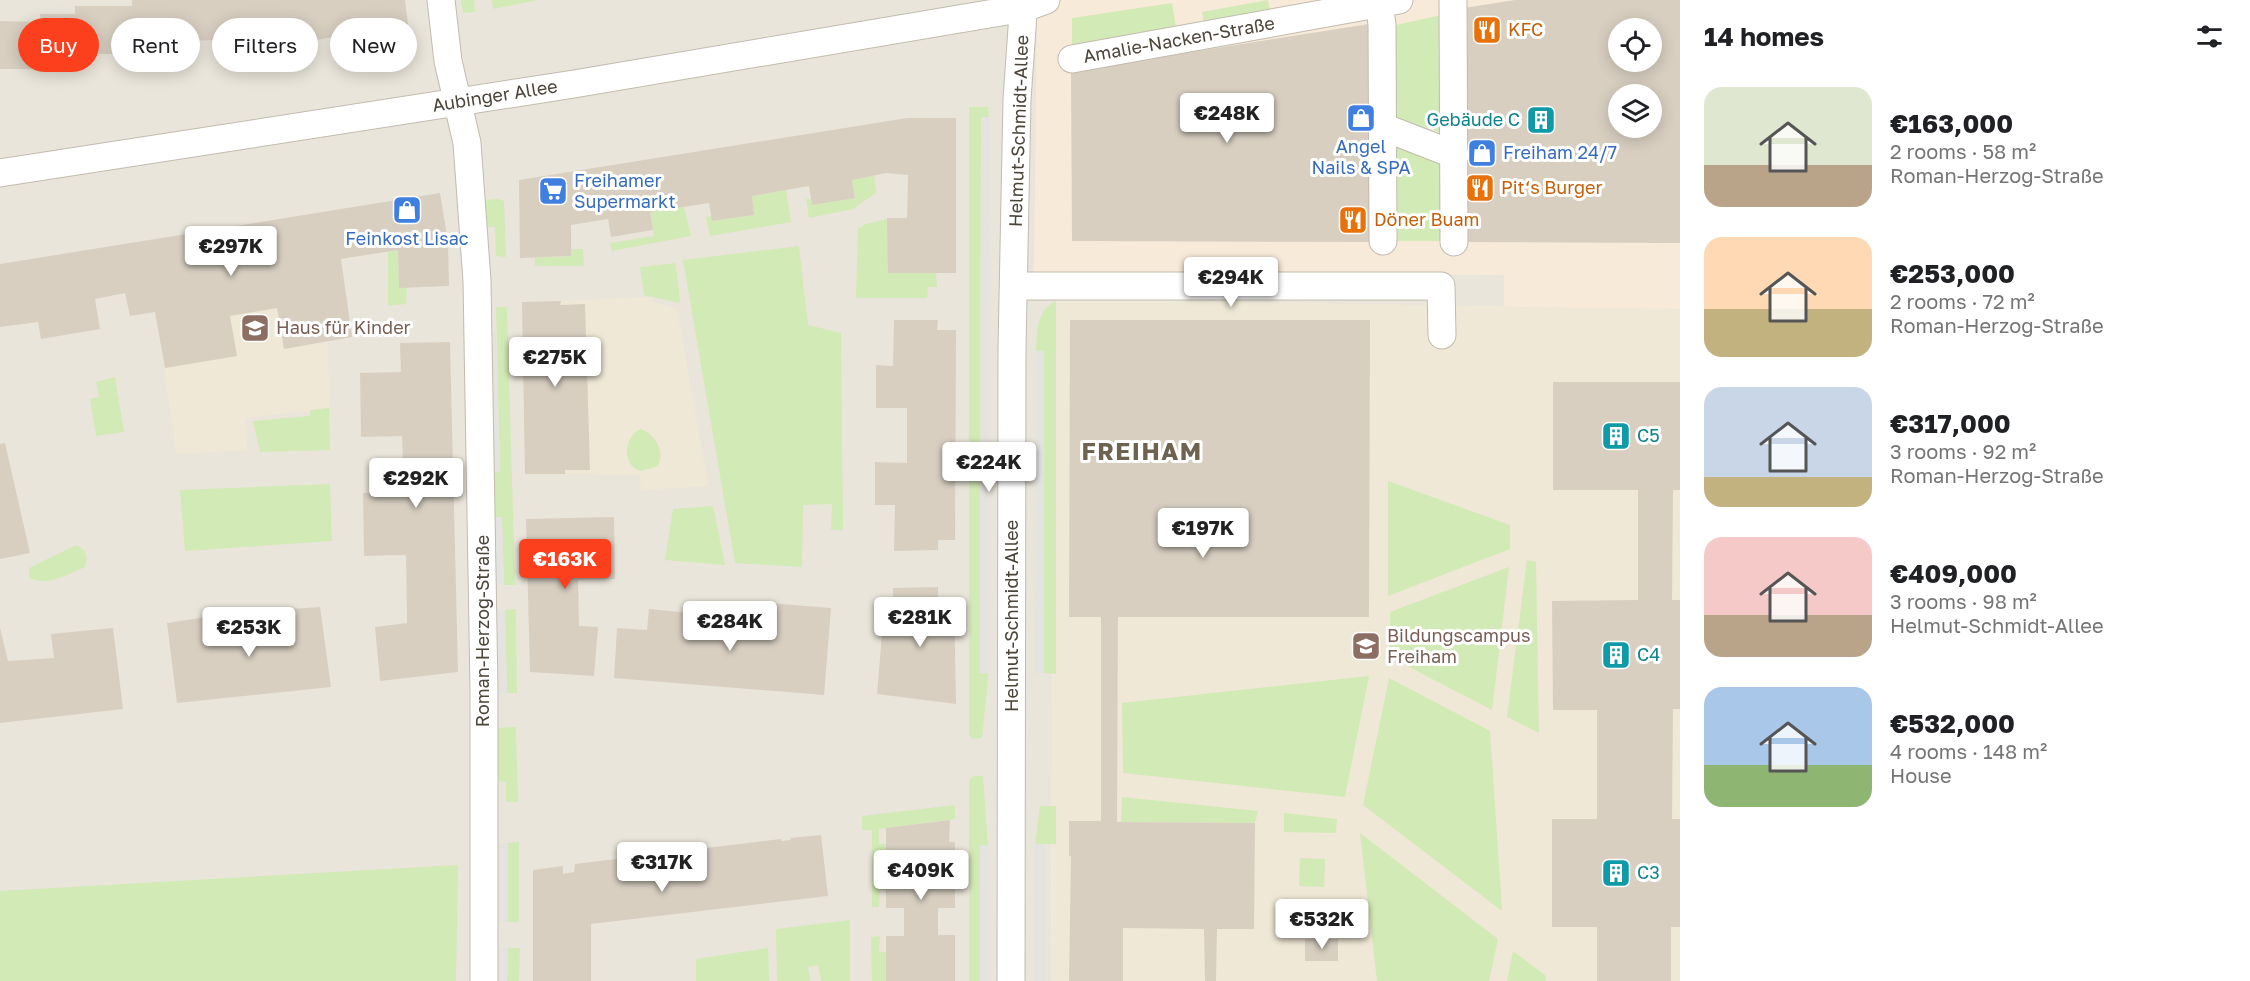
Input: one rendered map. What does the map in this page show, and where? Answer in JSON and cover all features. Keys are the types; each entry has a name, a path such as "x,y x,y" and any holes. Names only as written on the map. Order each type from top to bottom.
{"street":[{"name":"Roman-Herzog-Straße","path":"441,0 448,61 467,143 477,281 484,689 484,981"},
{"path":"1453,0 1455,242"},
{"path":"1383,241 1382,25 1386,1"},
{"name":"Amalie-Nacken-Straße","path":"1072,59 1286,10 1386,1"},
{"name":"Aubinger Allee","path":"0,174 458,102 1032,3"},
{"name":"Helmut-Schmidt-Allee","path":"1011,981 1012,348 1017,99 1032,3"},
{"path":"1383,127 1455,155"},
{"path":"1014,286 1442,286 1442,335"}],"shaded area":[{"path":"0,0 1680,0 1680,310 1054,299 1051,981 0,981"},
{"path":"1037,0 1680,0 1680,309 1504,307 1504,275 1034,272"},
{"path":"981,117 989,117 988,673 980,674"},
{"name":"Haus für Kinder","path":"331,210 332,219 361,215 368,255 341,260 328,341 329,408 245,418 247,450 177,454 157,320 158,309 125,293 118,245"},
{"path":"653,298 653,302 677,309 708,486 641,490 640,475 565,473 565,470 590,469 585,305 560,305 561,301"},
{"name":"Bildungscampus Freiham","path":"1054,298 1680,310 1680,981 1051,981"},
{"path":"488,331 496,331 500,472 492,472"},
{"path":"1036,351 1044,351 1044,673 1035,674"},
{"path":"493,517 502,517 504,585 495,586"},
{"path":"505,610 507,693 499,694 497,611"},
{"path":"508,843 508,922 499,922 499,844"},
{"path":"1035,844 1045,844 1045,981 1035,981"},
{"path":"980,845 988,845 988,981 980,981"},
{"path":"499,948 508,948 507,981 499,981"}],"green space":[{"path":"461,0 474,0 475,12 463,13"},
{"path":"492,0 538,0 493,9"},
{"path":"1268,0 1270,14 1204,25 1202,12"},
{"path":"1172,3 1176,28 1072,46 1072,18"},
{"path":"1446,14 1446,136 1428,127 1427,133 1396,121 1396,25"},
{"path":"969,107 988,107 989,117 981,117 980,673 988,673 988,680 982,738 972,739 969,735"},
{"path":"1394,141 1444,164 1444,195 1440,196 1441,241 1396,241"},
{"path":"874,175 876,193 853,209 809,218 806,199 811,199 812,205 855,197 852,180"},
{"path":"786,190 791,222 710,236 706,217 711,216 713,221 753,215 752,196"},
{"path":"485,200 504,201 506,257 496,256 495,227 487,227"},
{"path":"684,207 691,236 612,251 610,243 654,236 650,212"},
{"path":"887,219 936,273 937,287 928,287 927,298 856,298 858,229 866,224"},
{"path":"799,246 808,325 841,333 843,530 831,530 832,504 803,505 802,567 735,563 683,260"},
{"path":"571,249 583,249 584,266 535,266 535,258 571,256"},
{"path":"398,250 399,287 407,287 406,304 388,306 388,252"},
{"path":"676,263 680,303 644,295 640,267"},
{"path":"1056,301 1056,674 1044,673 1044,351 1036,351 1037,329 1041,316 1049,305"},
{"path":"496,307 507,307 515,585 504,585 502,518 493,517 492,472 500,471"},
{"path":"115,377 124,432 96,436 90,399 99,397 96,382"},
{"path":"329,408 330,450 260,452 253,421 310,416 310,410"},
{"path":"641,429 655,439 660,449 660,460 658,466 641,471 630,464 627,451 631,438"},
{"path":"1388,481 1510,525 1510,549 1388,596"},
{"path":"330,484 332,541 185,551 180,490"},
{"path":"713,506 725,565 665,560 673,509"},
{"path":"76,545 86,554 85,567 51,580 30,578 29,568"},
{"path":"1527,560 1536,562 1539,733 1507,717"},
{"path":"1509,567 1492,710 1390,657 1390,612"},
{"path":"729,602 764,604 760,629 727,627"},
{"path":"516,609 517,693 507,693 505,610"},
{"path":"1369,676 1345,797 1123,773 1122,703"},
{"path":"1389,678 1490,731 1502,911 1363,805"},
{"path":"516,727 518,802 506,802 506,782 496,781 494,728"},
{"path":"973,776 983,776 988,845 980,845 980,981 969,981 969,780"},
{"path":"1122,797 1258,811 1255,823 1121,822"},
{"path":"955,805 955,819 879,829 879,844 886,844 886,890 880,890 879,907 872,907 872,830 862,830 862,816"},
{"path":"1040,806 1056,806 1056,844 1035,844"},
{"path":"1284,813 1337,819 1336,833 1284,832"},
{"path":"1360,833 1498,939 1489,981 1377,981"},
{"path":"519,842 519,922 508,922 508,843"},
{"path":"1300,858 1325,859 1324,887 1299,886"},
{"path":"458,865 456,981 0,981 0,891"},
{"path":"850,920 850,981 821,981 818,965 808,967 810,981 777,981 776,929"},
{"path":"880,936 879,952 886,952 886,981 872,981 871,937"},
{"path":"508,948 520,948 519,981 507,981"},
{"path":"768,948 769,981 696,981 696,959"},
{"path":"1513,951 1546,976 1546,981 1507,981"}],"building":[{"path":"132,0 405,0 407,18 330,18 330,38 318,40 318,18 212,18 212,40 200,40 200,18 111,18 111,54 99,54 99,18 40,18 40,14 75,14 75,6 132,6"},
{"name":"Gebäude C","path":"1515,0 1680,0 1680,243 1464,242 1464,8"},
{"path":"0,21 18,21 18,69 0,69"},
{"path":"1369,24 1370,242 1072,241 1071,71"},
{"path":"907,118 956,118 956,273 888,273 887,218 907,218 908,175 886,173 852,180 855,198 812,205 809,186 752,196 754,215 712,221 709,203 650,212 653,230 611,237 608,219 571,225 571,256 520,258 519,180"},
{"name":"Haus für Kinder","path":"440,193 448,242 449,286 399,288 398,250 341,259 352,337 284,349 277,308 230,316 237,356 165,368 155,312 130,316 125,293 95,299 100,329 41,339 38,322 0,327 0,264"},
{"path":"561,301 560,305 585,304 590,470 565,470 565,474 525,474 522,302"},
{"path":"894,320 938,320 937,330 956,330 955,540 938,540 938,550 894,551 895,505 875,505 875,462 907,463 907,408 876,408 876,365 893,366"},
{"path":"1070,320 1370,320 1369,617 1118,617 1117,822 1255,823 1254,929 1217,929 1216,981 1205,981 1204,929 1123,928 1123,981 1069,981 1071,856 1069,856 1069,821 1101,821 1101,617 1069,617"},
{"path":"450,342 458,672 380,681 375,627 407,623 406,555 364,556 363,493 404,492 402,436 361,437 360,373 401,372 400,343"},
{"path":"1553,382 1680,382 1680,490 1673,490 1672,600 1680,600 1680,709 1673,709 1672,819 1680,819 1680,927 1671,927 1671,981 1597,981 1597,927 1552,927 1552,819 1597,819 1597,710 1553,710 1552,601 1638,600 1638,490 1553,490"},
{"path":"5,443 30,553 0,559 0,444"},
{"path":"614,517 615,579 578,580 579,626 598,627 594,676 530,672 526,519"},
{"path":"938,587 938,598 954,598 956,704 877,694 882,634 894,634 893,588"},
{"path":"769,603 831,608 824,695 614,678 617,628 647,630 649,609 711,615 709,635 765,640"},
{"path":"320,607 331,687 177,703 167,623 213,616 215,637 268,632 277,631 275,610"},
{"path":"0,628 8,661 54,658 51,634 113,628 123,709 0,723"},
{"path":"950,820 949,842 955,842 955,908 938,908 938,935 955,935 955,981 886,981 886,936 904,936 904,908 886,908 886,828"},
{"path":"821,835 828,896 591,924 591,981 533,981 533,870 563,866 563,874 574,872 575,864"},
{"path":"1305,939 1338,939 1338,961 1305,961"}],"place":[{"name":"KFC","path":"1487,30"},
{"name":"Angel Nails & SPA","path":"1361,118"},
{"name":"Gebäude C","path":"1541,120"},
{"name":"Freiham 24/7","path":"1482,153"},
{"name":"Pit‘s Burger","path":"1480,188"},
{"name":"Freihamer Supermarkt","path":"553,191"},
{"name":"Feinkost Lisac","path":"407,210"},
{"name":"Döner Buam","path":"1353,220"},
{"name":"Haus für Kinder","path":"255,328"},
{"name":"C5","path":"1616,436"},
{"name":"Bildungscampus Freiham","path":"1366,646"},
{"name":"C4","path":"1616,655"},
{"name":"C3","path":"1616,873"}],"district":[{"name":"FREIHAM","path":"1142,452"}]}
